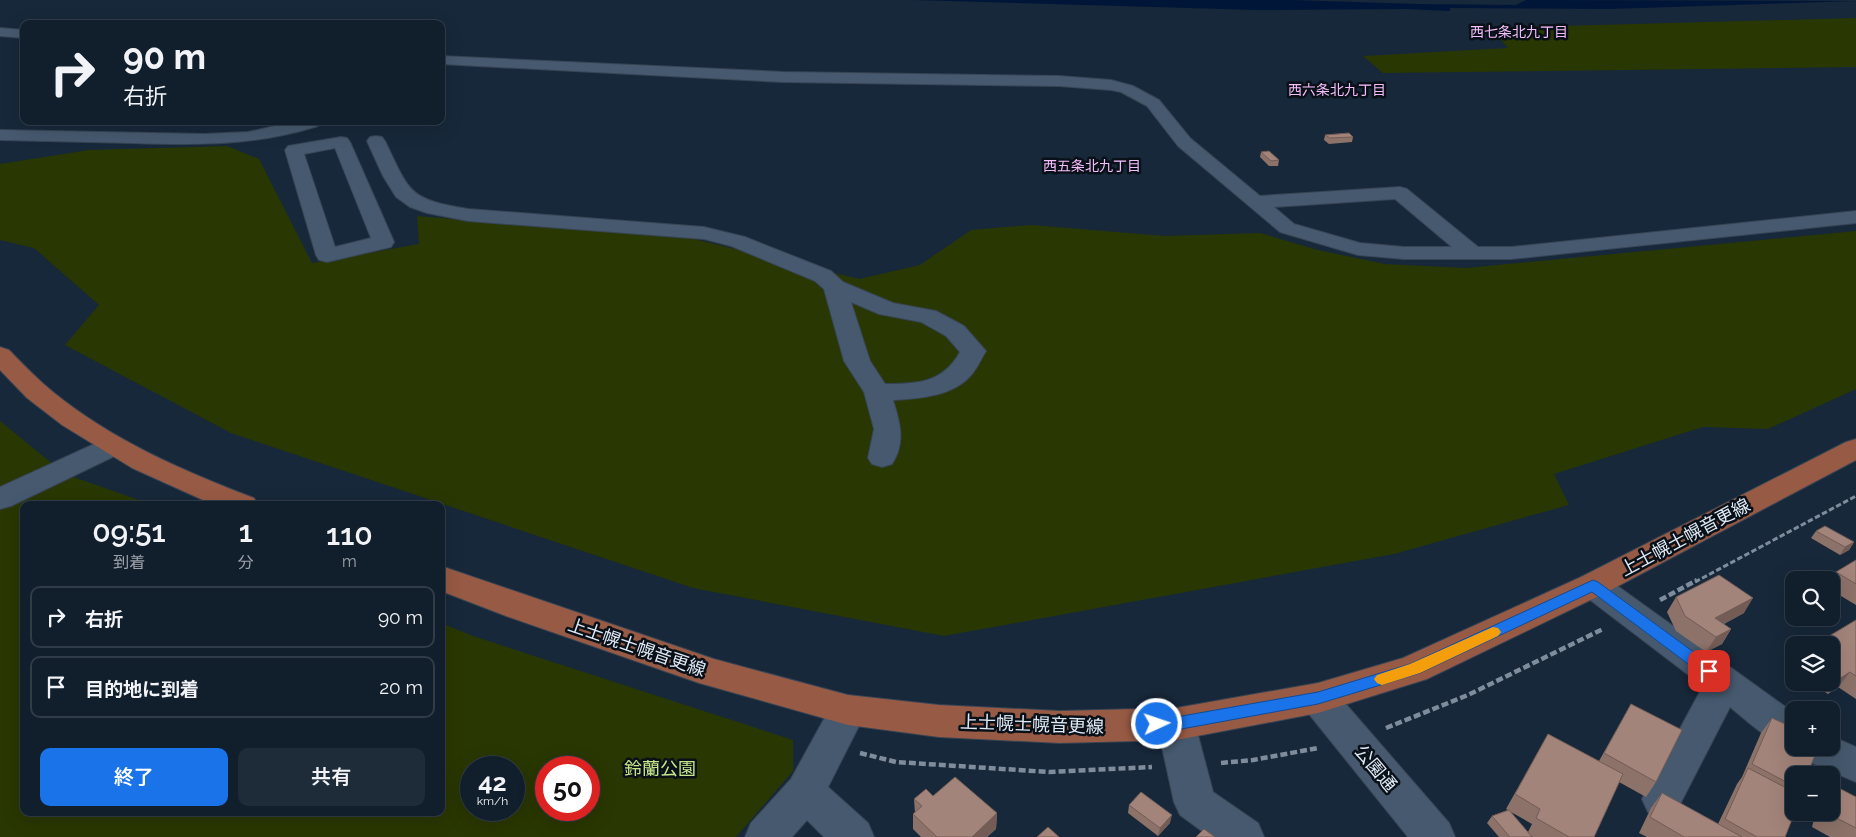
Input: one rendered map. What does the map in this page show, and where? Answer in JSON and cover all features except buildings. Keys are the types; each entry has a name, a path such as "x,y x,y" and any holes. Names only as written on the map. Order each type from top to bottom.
{"main road":[{"path":"0,355 49,403 113,446 210,493 232,501"},
{"name":"上士幌士幌音更線","path":"445,580 518,607 712,673 848,710 939,721 1060,727 1176,724 1318,698 1414,669 1593,585 1856,448"}],"street":[{"path":"0,32 20,34"},
{"path":"445,60 783,77 1059,81 1111,84 1127,89 1153,103 1184,142 1287,228 1358,249 1404,253 1511,253 1856,217"},
{"path":"0,135 199,140 264,135 303,125"},
{"path":"313,125 316,142"},
{"path":"343,147 383,242 327,255 294,150 343,147 373,134 402,191 414,201 431,208 468,215 704,233 738,241 823,276 835,287 888,309 928,316 955,331 973,352 961,371 936,387 906,392 877,392"},
{"path":"264,135 343,147"},
{"path":"0,141 51,153"},
{"path":"1382,178 1474,254"},
{"path":"1256,202 1400,193"},
{"path":"835,287 848,336 857,361 877,392 888,429 882,458"},
{"path":"0,499 113,446"},
{"path":"1593,585 1785,727"},
{"path":"1662,798 1724,682"},
{"name":"公園通","path":"1318,698 1434,837"},
{"path":"766,837 805,792 848,710"},
{"path":"1176,724 1195,802 1243,837"},
{"path":"1835,756 1856,766"},
{"path":"805,792 853,837"}],"green space":[{"path":"1856,18 1856,67 1383,73 1363,56 1508,48 1492,28"},
{"path":"227,146 259,159 312,263 419,244 417,216 694,239 859,279 920,265 971,230 1031,225 1165,236 1260,233 1318,250 1385,264 1466,268 1856,231 1856,389 1768,429 1703,427 1554,474 1569,505 1394,554 944,636 693,588 445,505 445,501 434,501 231,433 65,345 99,305 34,248 0,240 0,164 89,150"},
{"name":"鈴蘭公園","path":"0,421 65,474 142,501 20,501 20,816 445,816 445,625 473,636 793,740 793,771 736,837 0,837"}],"water":[{"path":"914,0 1292,0 1516,5 1526,0 1856,1 1610,9 1450,8 1450,11 1406,9 1256,10"}],"slow traffic":[{"path":"1382,679 1414,669 1493,632"}],"district":[{"name":"西七条北九丁目","path":"1519,32"},
{"name":"西六条北九丁目","path":"1337,90"},
{"name":"西五条北九丁目","path":"1092,166"}],"route":[{"path":"1157,724 1176,724 1318,698 1414,669 1593,585 1709,671"}]}
